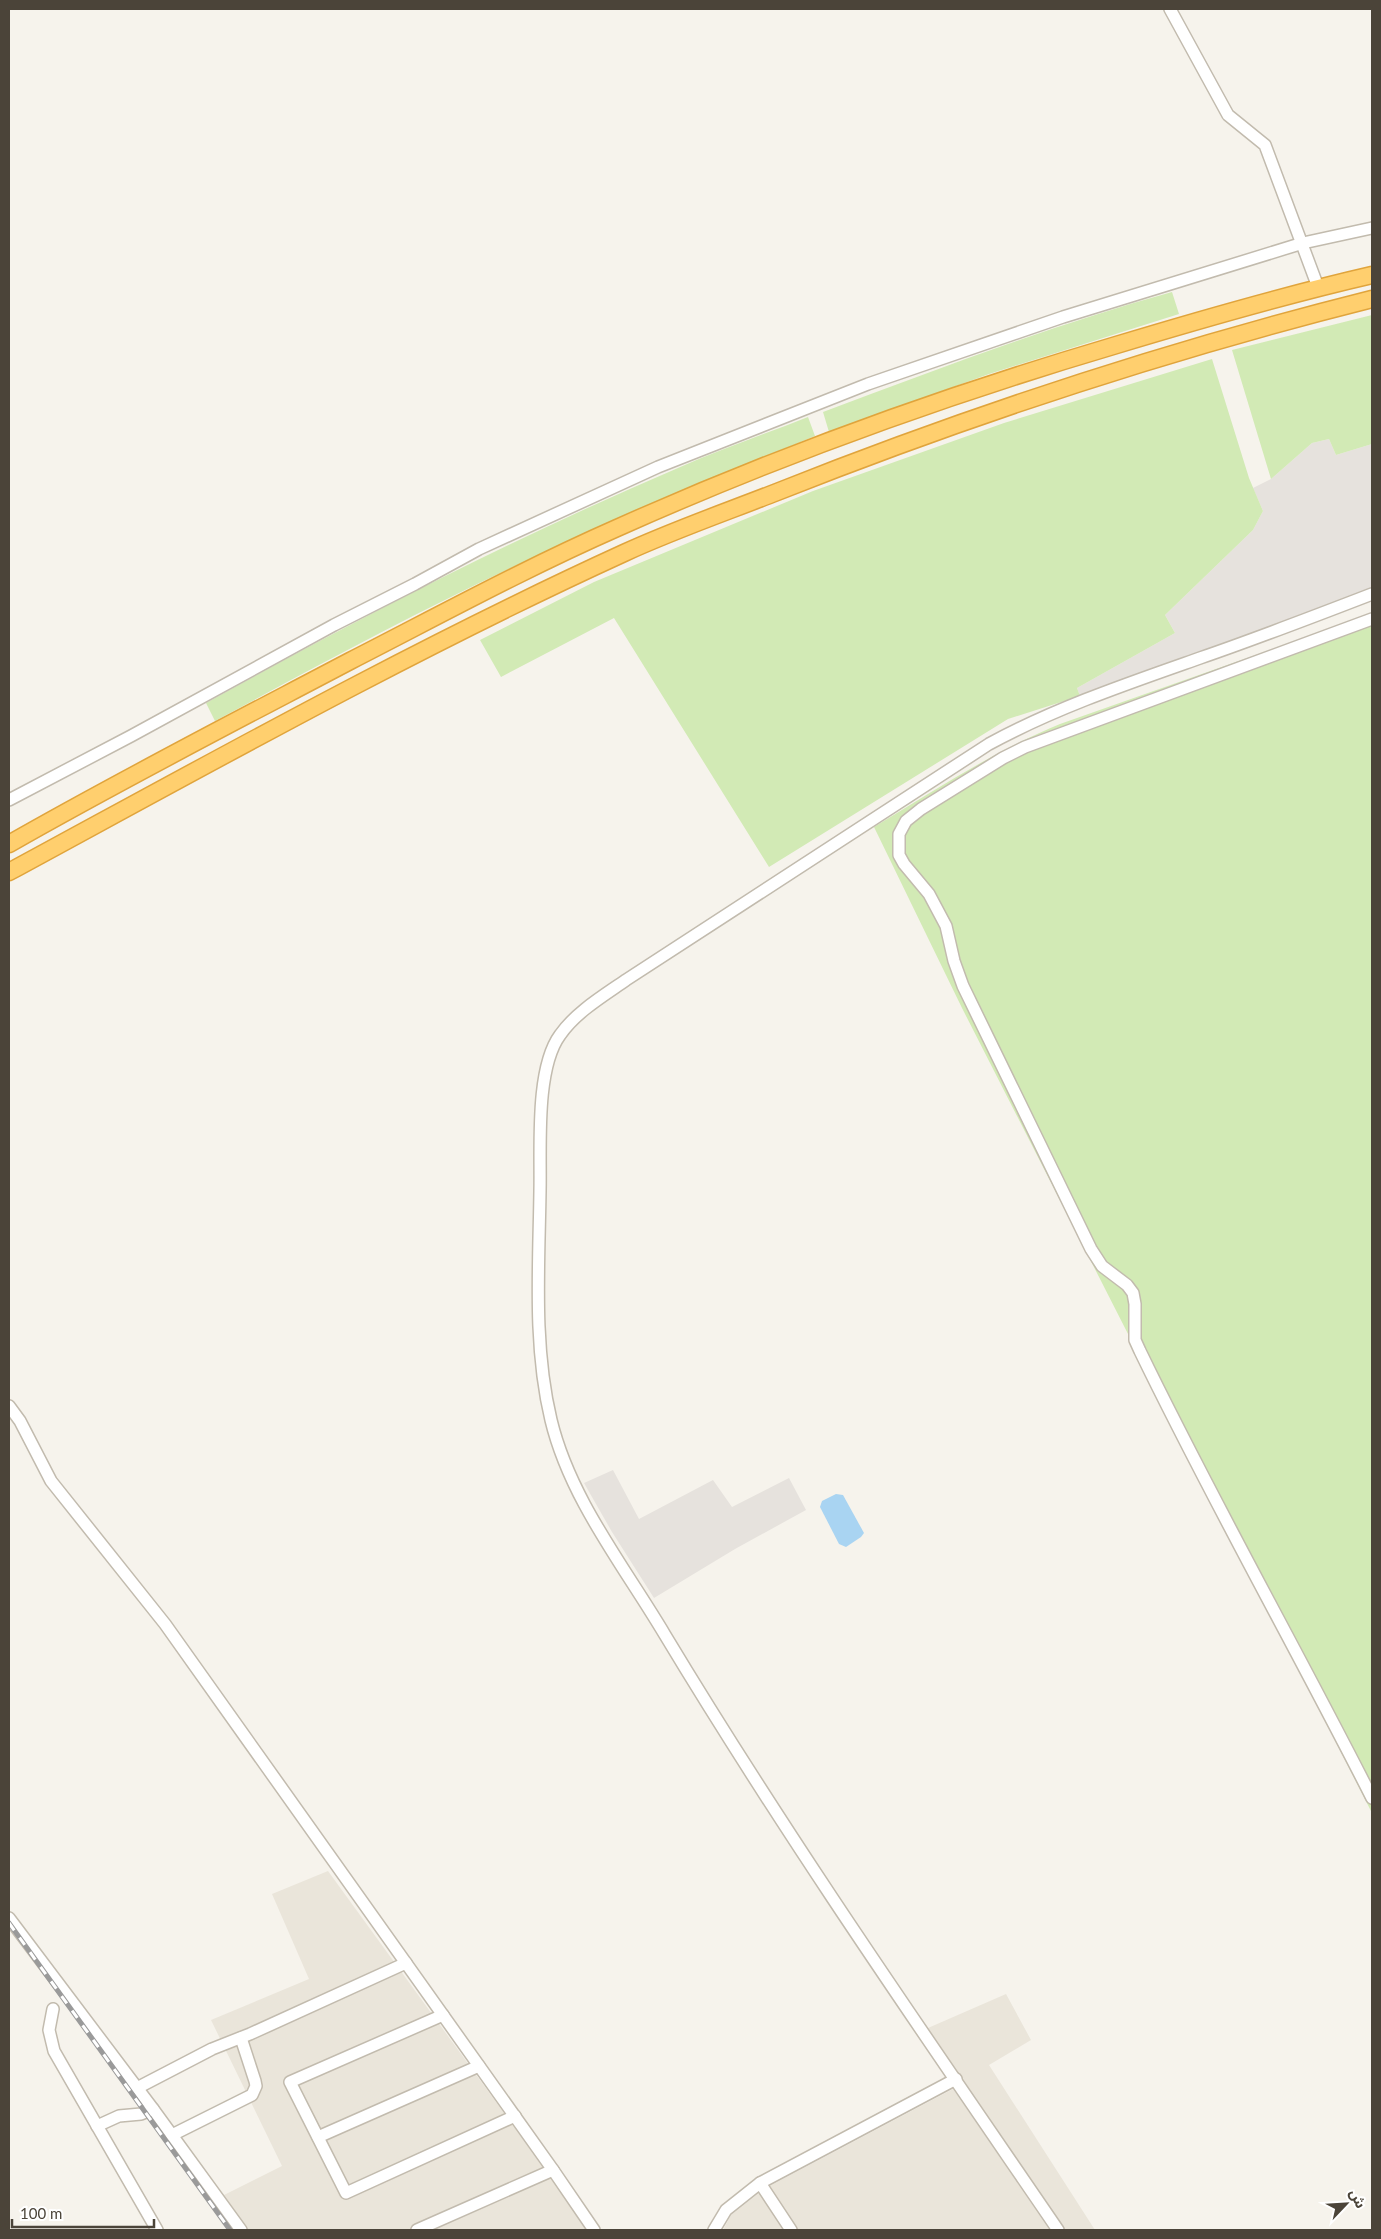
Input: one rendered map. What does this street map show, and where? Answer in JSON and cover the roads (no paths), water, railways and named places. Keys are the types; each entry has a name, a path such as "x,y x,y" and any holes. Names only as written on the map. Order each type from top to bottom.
{"highway":[{"path":"9,844 97,794 283,696 464,602 616,528 808,448 956,394 1187,323 1318,287 1372,275"},
{"path":"9,872 313,707 482,620 628,551 824,473 965,420 1196,346 1372,299"}],"street":[{"path":"1170,9 1228,114 1265,145 1318,287"},
{"path":"9,800 131,736 309,638 479,549 658,467 868,384 1064,317 1303,243 1372,228"},
{"path":"1058,2230 823,1886 727,1736 578,1493 562,1456 551,1421 542,1375 538,1333 542,1099 549,1060 559,1036 586,1009 626,980 988,744 1016,729 1145,677 1372,594"},
{"path":"1372,618 1025,747 1003,758 914,814 902,828 898,844 899,854 904,864 929,894 946,926 954,962 963,986 1091,1249 1109,1274 1127,1285 1133,1293 1136,1304 1135,1340 1140,1351 1230,1531 1269,1600 1372,1798"},
{"path":"9,1406 20,1421 52,1481 165,1624 480,2066 594,2230"},
{"path":"9,1918 153,2109 241,2230"},
{"path":"137,2088 199,2055 241,2038 406,1963"},
{"path":"53,2009 49,2030 54,2051 157,2230"},
{"path":"443,2015 290,2082 346,2193 515,2116"},
{"path":"172,2135 252,2095 255,2091 255,2081 241,2038"},
{"path":"318,2137 480,2066"},
{"path":"714,2230 726,2210 760,2183 956,2079"},
{"path":"97,2126 119,2116 141,2114 153,2109"},
{"path":"417,2230 553,2170"},
{"path":"760,2183 791,2230"}],"water":[{"path":"836,1494 843,1495 864,1533 846,1547 839,1544 820,1507 822,1501"}],"railway":[{"path":"9,1923 230,2230"}]}
